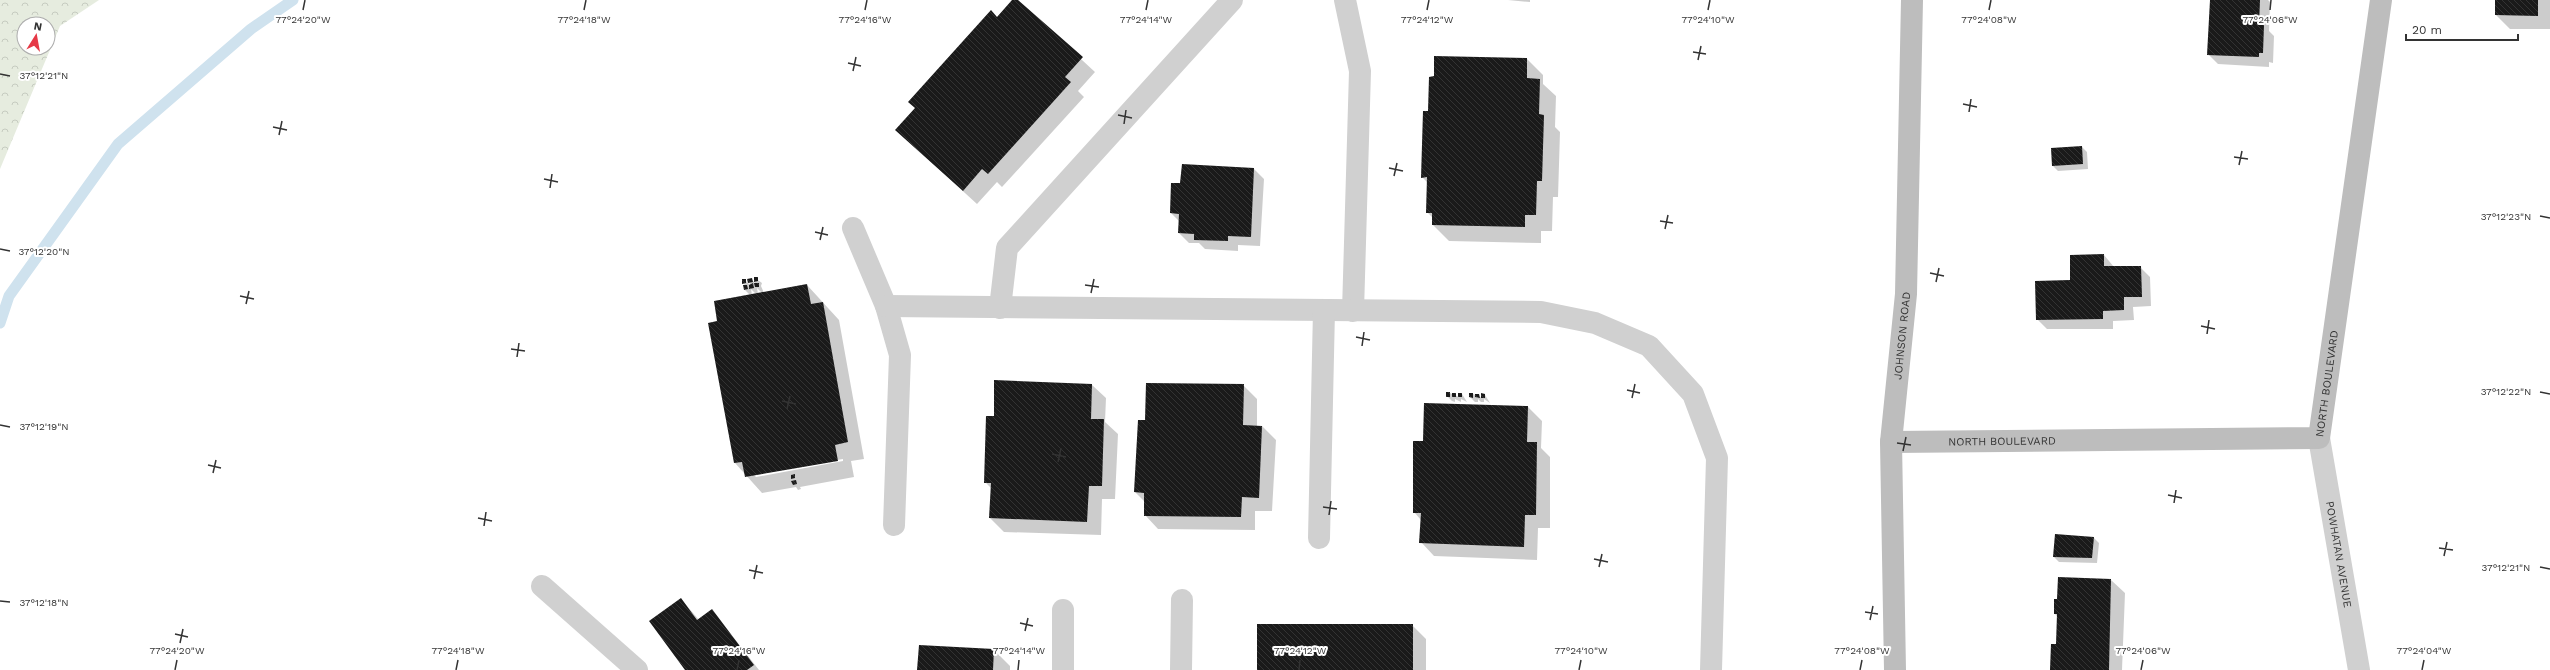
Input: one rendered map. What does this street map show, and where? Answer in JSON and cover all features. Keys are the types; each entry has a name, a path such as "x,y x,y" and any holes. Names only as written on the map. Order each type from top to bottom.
{"street":[{"path":"1000,308 1006,248 1232,0"},
{"path":"1345,0 1360,71 1353,311"},
{"name":"JOHNSON ROAD","path":"1895,670 1891,442 1906,294 1912,0"},
{"name":"NORTH BOULEVARD","path":"1891,442 2319,438 2381,0"},
{"path":"853,228 886,306 900,355 894,524"},
{"path":"886,306 1541,312 1595,323 1649,346 1693,394 1716,458 1712,670"},
{"path":"1319,538 1324,310"},
{"name":"POWHATAN AVENUE","path":"2319,438 2359,670"},
{"path":"542,586 637,670"},
{"path":"1181,670 1182,600"},
{"path":"1063,610 1063,670"}],"green space":[{"path":"0,0 99,0 60,26 56,36 56,16 16,16 16,56 47,56 0,169"}],"building":[{"path":"1012,0 1018,0 1083,57 1065,77 1071,82 988,174 982,169 963,191 895,130 915,108 908,102 991,10 997,17"},
{"path":"2210,0 2260,0 2259,25 2264,25 2263,53 2259,53 2259,57 2207,55"},
{"path":"2495,0 2538,0 2538,16 2495,15"},
{"path":"1434,56 1527,58 1527,78 1540,79 1539,114 1544,115 1542,181 1537,181 1536,215 1525,215 1525,227 1432,225 1432,213 1426,213 1427,177 1421,178 1423,111 1428,111 1429,77 1434,76"},
{"path":"2082,146 2083,164 2052,166 2051,148"},
{"path":"1182,164 1254,168 1251,237 1228,236 1228,241 1194,240 1194,234 1178,233 1179,214 1170,213 1171,183 1180,183"},
{"path":"2104,254 2104,266 2141,266 2142,297 2124,297 2124,310 2103,311 2103,319 2036,320 2035,281 2070,280 2070,255"},
{"path":"754,277 758,277 758,281 754,282"},
{"path":"752,278 753,282 748,283 747,279"},
{"path":"742,279 746,279 746,283 742,284"},
{"path":"753,283 754,288 749,289 749,285"},
{"path":"754,283 759,283 759,287 755,287"},
{"path":"807,284 811,304 823,302 848,442 835,445 838,461 745,477 742,462 734,463 708,323 717,321 714,301"},
{"path":"743,285 747,285 748,289 744,290"},
{"path":"994,380 1092,384 1091,419 1104,419 1102,486 1089,486 1087,522 989,518 991,483 984,483 986,416 994,416"},
{"path":"1146,383 1244,384 1243,425 1262,426 1259,498 1242,497 1241,517 1144,516 1144,493 1134,492 1138,420 1145,420"},
{"path":"1446,392 1450,392 1450,397 1446,397"},
{"path":"1452,393 1456,393 1456,397 1452,397"},
{"path":"1458,393 1462,393 1462,397 1458,397"},
{"path":"1469,393 1473,393 1473,398 1469,397"},
{"path":"1481,393 1485,394 1485,398 1481,398"},
{"path":"1475,394 1479,394 1480,398 1475,397"},
{"path":"1424,403 1528,406 1527,442 1537,442 1536,515 1525,515 1524,547 1419,543 1421,513 1413,513 1413,441 1423,441"},
{"path":"795,474 795,478 791,479 791,475"},
{"path":"796,480 797,484 793,485 791,481"},
{"path":"2055,534 2094,537 2092,558 2053,557"},
{"path":"2058,577 2111,579 2109,670 2050,670 2051,644 2056,644 2057,614 2054,614 2054,599 2057,599"},
{"path":"681,598 697,620 712,609 754,665 747,670 685,670 649,621"},
{"path":"1257,624 1413,624 1413,670 1257,670"},
{"path":"919,645 994,649 993,670 917,670"}],"waterway":[{"path":"0,323 9,296 118,144 251,29 293,0"}]}
